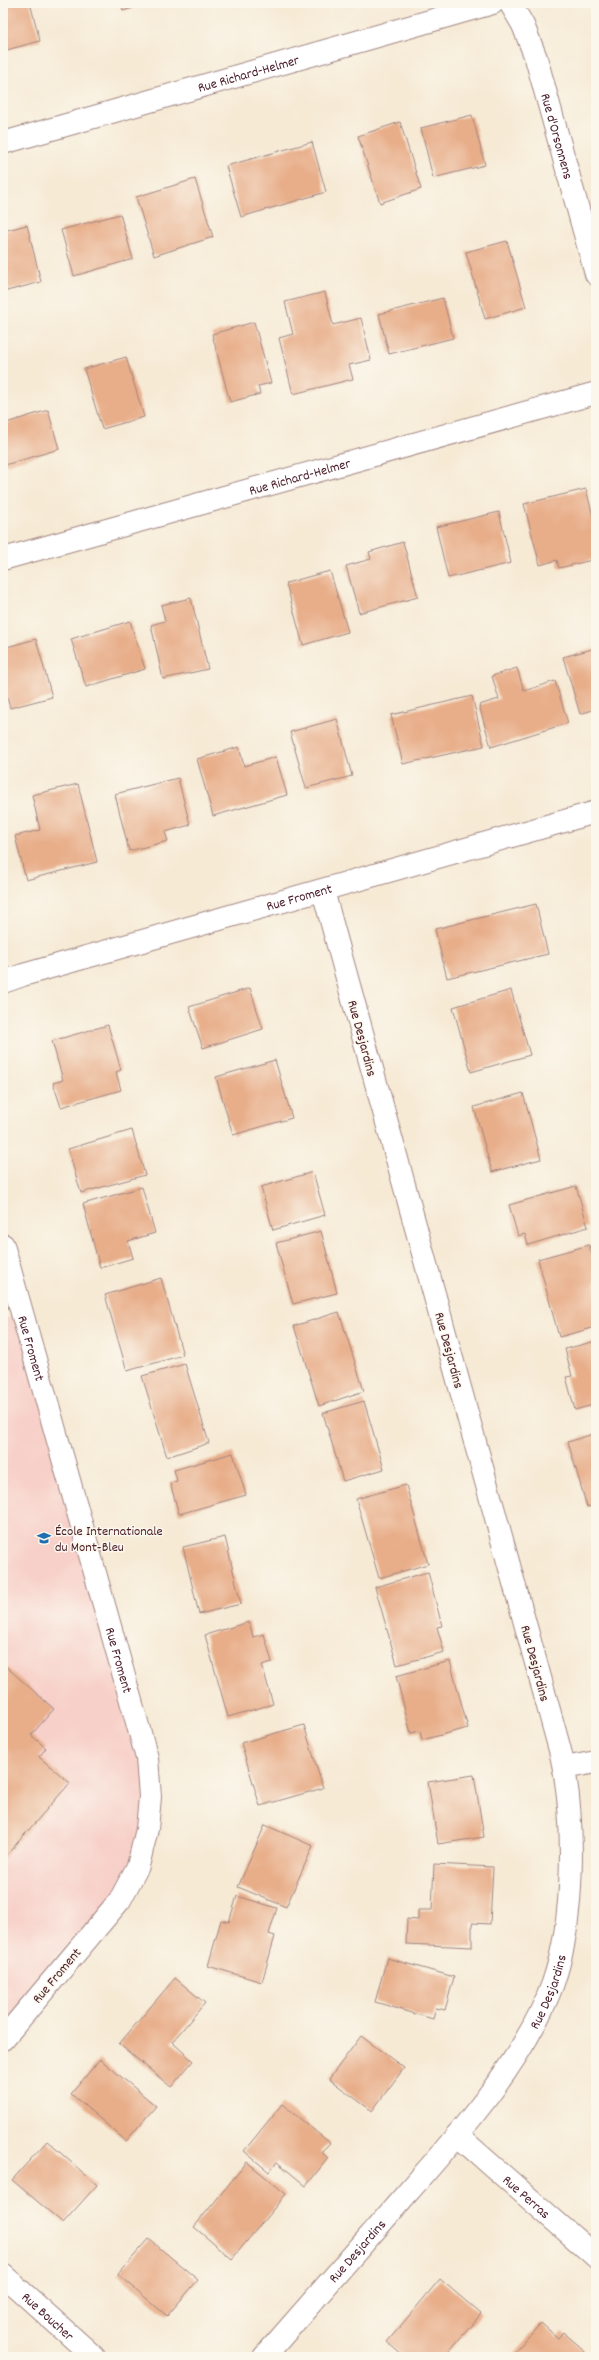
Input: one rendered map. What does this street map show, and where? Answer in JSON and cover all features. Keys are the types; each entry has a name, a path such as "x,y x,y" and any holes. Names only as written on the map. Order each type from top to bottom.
{"street":[{"name":"Rue Richard-Helmer","path":"3,142 493,3"},
{"name":"Rue d'Orsonnens","path":"510,3 523,25 536,58 596,274"},
{"name":"Rue Richard-Helmer","path":"3,559 596,392"},
{"name":"Rue Froment","path":"3,982 23,975 323,891 596,812"},
{"name":"Rue Desjardins","path":"264,2357 457,2136 534,2026 553,1983 564,1938 569,1899 571,1854 564,1768 323,891"},
{"name":"Rue Froment","path":"3,1245 147,1758 150,1797 147,1830 138,1866 120,1900 3,2039"},
{"path":"564,1768 596,1762"},
{"name":"Rue Perras","path":"457,2136 596,2257"},
{"name":"Rue Boucher","path":"3,2275 94,2357"}],"shaded area":[{"name":"École Internationale du Mont-Bleu","path":"23,1313 147,1758 138,1866 3,2039 3,1319"}],"building":[{"path":"3,3 30,3 40,41 3,51"},
{"path":"121,3 149,3 123,11"},
{"path":"472,115 485,165 433,178 421,128"},
{"path":"400,122 421,189 380,203 358,136"},
{"path":"312,142 326,192 241,217 226,166"},
{"path":"195,179 213,237 154,256 136,197"},
{"path":"120,214 133,259 74,276 61,230"},
{"path":"27,225 41,282 3,292 3,231"},
{"path":"507,241 526,307 485,319 466,252"},
{"path":"325,292 333,325 361,318 371,360 349,365 353,379 293,394 279,338 293,334 285,302"},
{"path":"443,298 453,338 389,354 379,314"},
{"path":"254,322 271,383 258,386 260,394 230,402 212,334"},
{"path":"126,357 144,417 102,429 84,369"},
{"path":"48,410 59,449 5,465 3,424"},
{"path":"586,489 596,528 596,559 559,568 557,560 540,565 524,504"},
{"path":"499,512 511,563 448,578 436,527"},
{"path":"403,542 418,597 359,613 346,566 371,559 369,552"},
{"path":"330,571 348,632 303,645 286,583"},
{"path":"191,598 208,669 163,679 151,625 165,621 161,605"},
{"path":"130,621 145,669 86,687 71,639"},
{"path":"36,639 52,697 10,708 3,682 3,648"},
{"path":"596,648 596,709 580,714 563,657"},
{"path":"517,668 524,691 555,681 568,723 491,747 479,705 499,699 492,676"},
{"path":"472,696 484,746 403,764 391,715"},
{"path":"337,719 352,776 306,788 290,732"},
{"path":"239,747 244,766 276,757 287,795 213,816 197,759"},
{"path":"178,778 190,825 165,832 168,841 129,851 115,794"},
{"path":"78,784 97,862 26,880 15,836 40,830 32,795"},
{"path":"536,904 548,954 447,978 435,929"},
{"path":"250,988 263,1029 203,1048 189,1007"},
{"path":"511,990 530,1055 471,1072 453,1007"},
{"path":"108,1025 121,1070 116,1072 121,1090 61,1107 53,1083 63,1080 52,1041"},
{"path":"275,1060 292,1118 233,1135 216,1077"},
{"path":"523,1093 541,1159 492,1172 474,1107"},
{"path":"132,1130 145,1175 81,1193 68,1149"},
{"path":"313,1172 325,1215 273,1230 261,1187"},
{"path":"576,1186 588,1227 528,1245 525,1234 518,1236 509,1205"},
{"path":"142,1187 155,1233 128,1241 133,1258 100,1268 83,1204"},
{"path":"321,1231 337,1293 293,1304 276,1243"},
{"path":"589,1245 596,1270 596,1327 559,1337 538,1259"},
{"path":"161,1278 183,1355 127,1371 105,1295"},
{"path":"339,1312 364,1391 319,1406 294,1326"},
{"path":"596,1341 596,1404 575,1410 566,1377 572,1376 565,1349"},
{"path":"185,1364 209,1443 167,1457 142,1376"},
{"path":"364,1401 384,1469 343,1481 323,1413"},
{"path":"596,1433 596,1505 587,1507 568,1442"},
{"path":"233,1453 246,1495 179,1514 170,1483 177,1481 174,1470"},
{"path":"406,1485 428,1564 379,1578 356,1499"},
{"path":"225,1537 241,1604 199,1614 183,1547"},
{"path":"428,1572 442,1626 437,1627 444,1652 397,1665 375,1587"},
{"path":"249,1622 253,1637 264,1634 272,1662 262,1665 273,1704 228,1717 205,1635"},
{"path":"450,1661 468,1728 422,1740 420,1731 411,1733 396,1676"},
{"path":"3,1664 54,1709 31,1735 46,1748 39,1757 70,1783 3,1859"},
{"path":"304,1725 323,1788 260,1806 241,1743"},
{"path":"474,1775 484,1837 438,1844 428,1782"},
{"path":"265,1825 313,1846 286,1907 238,1887"},
{"path":"434,1864 493,1867 490,1924 472,1923 472,1947 406,1944 407,1919 418,1920 418,1910 432,1910"},
{"path":"237,1896 277,1908 269,1934 275,1936 262,1982 208,1966 221,1920 229,1922"},
{"path":"387,1958 454,1977 445,2010 436,2008 433,2019 375,2002"},
{"path":"175,1978 205,2003 172,2042 193,2061 171,2087 119,2044"},
{"path":"361,2036 404,2068 372,2111 329,2079"},
{"path":"100,2059 156,2106 126,2141 71,2094"},
{"path":"282,2104 330,2143 321,2152 328,2158 306,2186 277,2162 269,2172 244,2151"},
{"path":"47,2141 97,2185 63,2223 12,2180"},
{"path":"247,2162 286,2194 232,2259 194,2227"},
{"path":"149,2239 198,2280 167,2316 118,2274"},
{"path":"440,2279 481,2314 444,2357 404,2357 387,2342"},
{"path":"541,2323 558,2338 563,2332 585,2351 579,2357 510,2357"}],"place":[{"name":"École Internationale du Mont-Bleu","path":"44,1538"}]}
